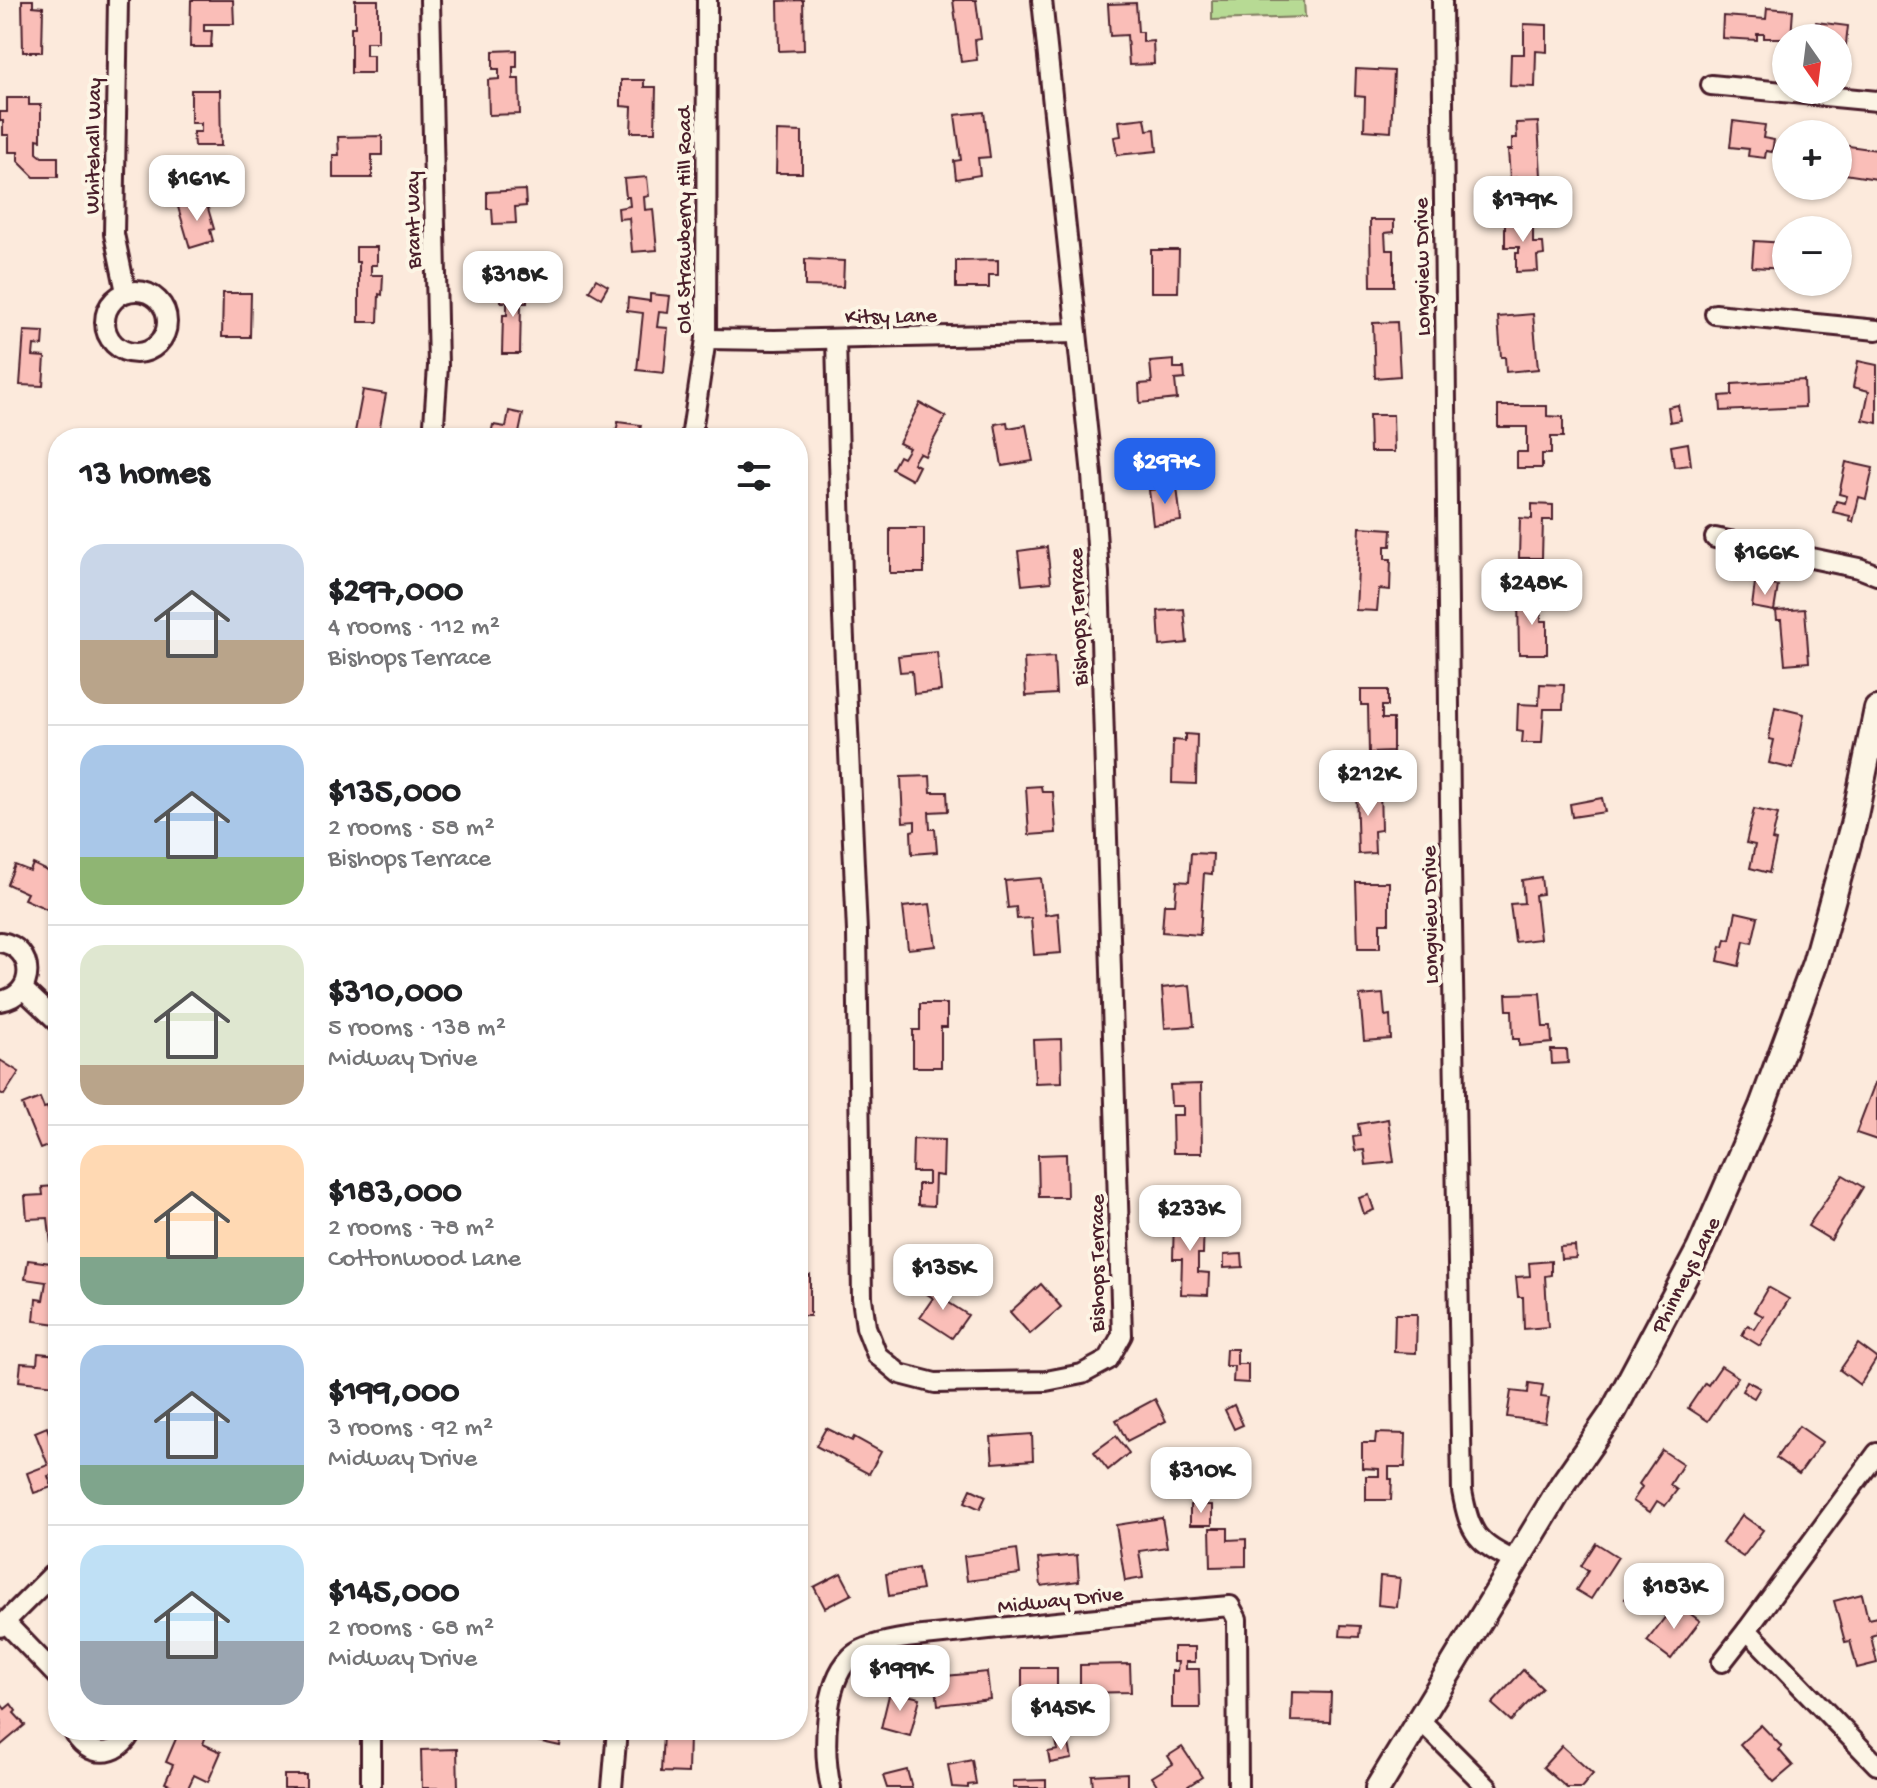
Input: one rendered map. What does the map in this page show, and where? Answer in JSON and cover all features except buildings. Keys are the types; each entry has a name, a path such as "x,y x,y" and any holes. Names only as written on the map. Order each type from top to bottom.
{"main road":[{"name":"Phinneys Lane","path":"1378,1788 1563,1484 1613,1412 1700,1248 1749,1139 1815,963 1850,839 1876,717"}],"street":[{"name":"Whitehall Way","path":"118,0 114,220 117,256 126,292"},
{"name":"Brant Way","path":"430,0 438,366 434,428"},
{"name":"Old Strawberry Hill Road","path":"693,428 706,339 707,0"},
{"name":"Bishops Terrace","path":"836,339 843,617 857,932 862,1298 866,1327 877,1355 900,1374 916,1380 935,1383 1046,1381 1082,1374 1108,1360 1122,1335 1102,632 1092,475 1042,0"},
{"name":"Longview Drive","path":"1442,0 1462,1491 1472,1532 1490,1548 1517,1562"},
{"path":"1711,85 1877,101"},
{"path":"1715,314 1877,330"},
{"name":"Kitsy Lane","path":"706,339 1077,333"},
{"path":"1715,538 1859,568 1877,575"},
{"path":"0,942 15,946 24,956 28,969 23,989 12,998 0,1001"},
{"path":"23,989 48,1013"},
{"path":"1722,1662 1877,1453"},
{"path":"48,1579 2,1624 48,1668"},
{"name":"Midway Drive","path":"831,1788 826,1745 829,1706 838,1678 848,1660 860,1650 931,1636 1230,1606 1237,1619 1238,1788"},
{"path":"1747,1630 1877,1765"},
{"path":"1419,1719 1488,1788"},
{"path":"79,1740 100,1753 120,1748 125,1740"},
{"path":"371,1740 371,1788"},
{"path":"612,1788 616,1740"}],"green space":[{"path":"1212,0 1304,0 1305,17 1212,20"}]}
